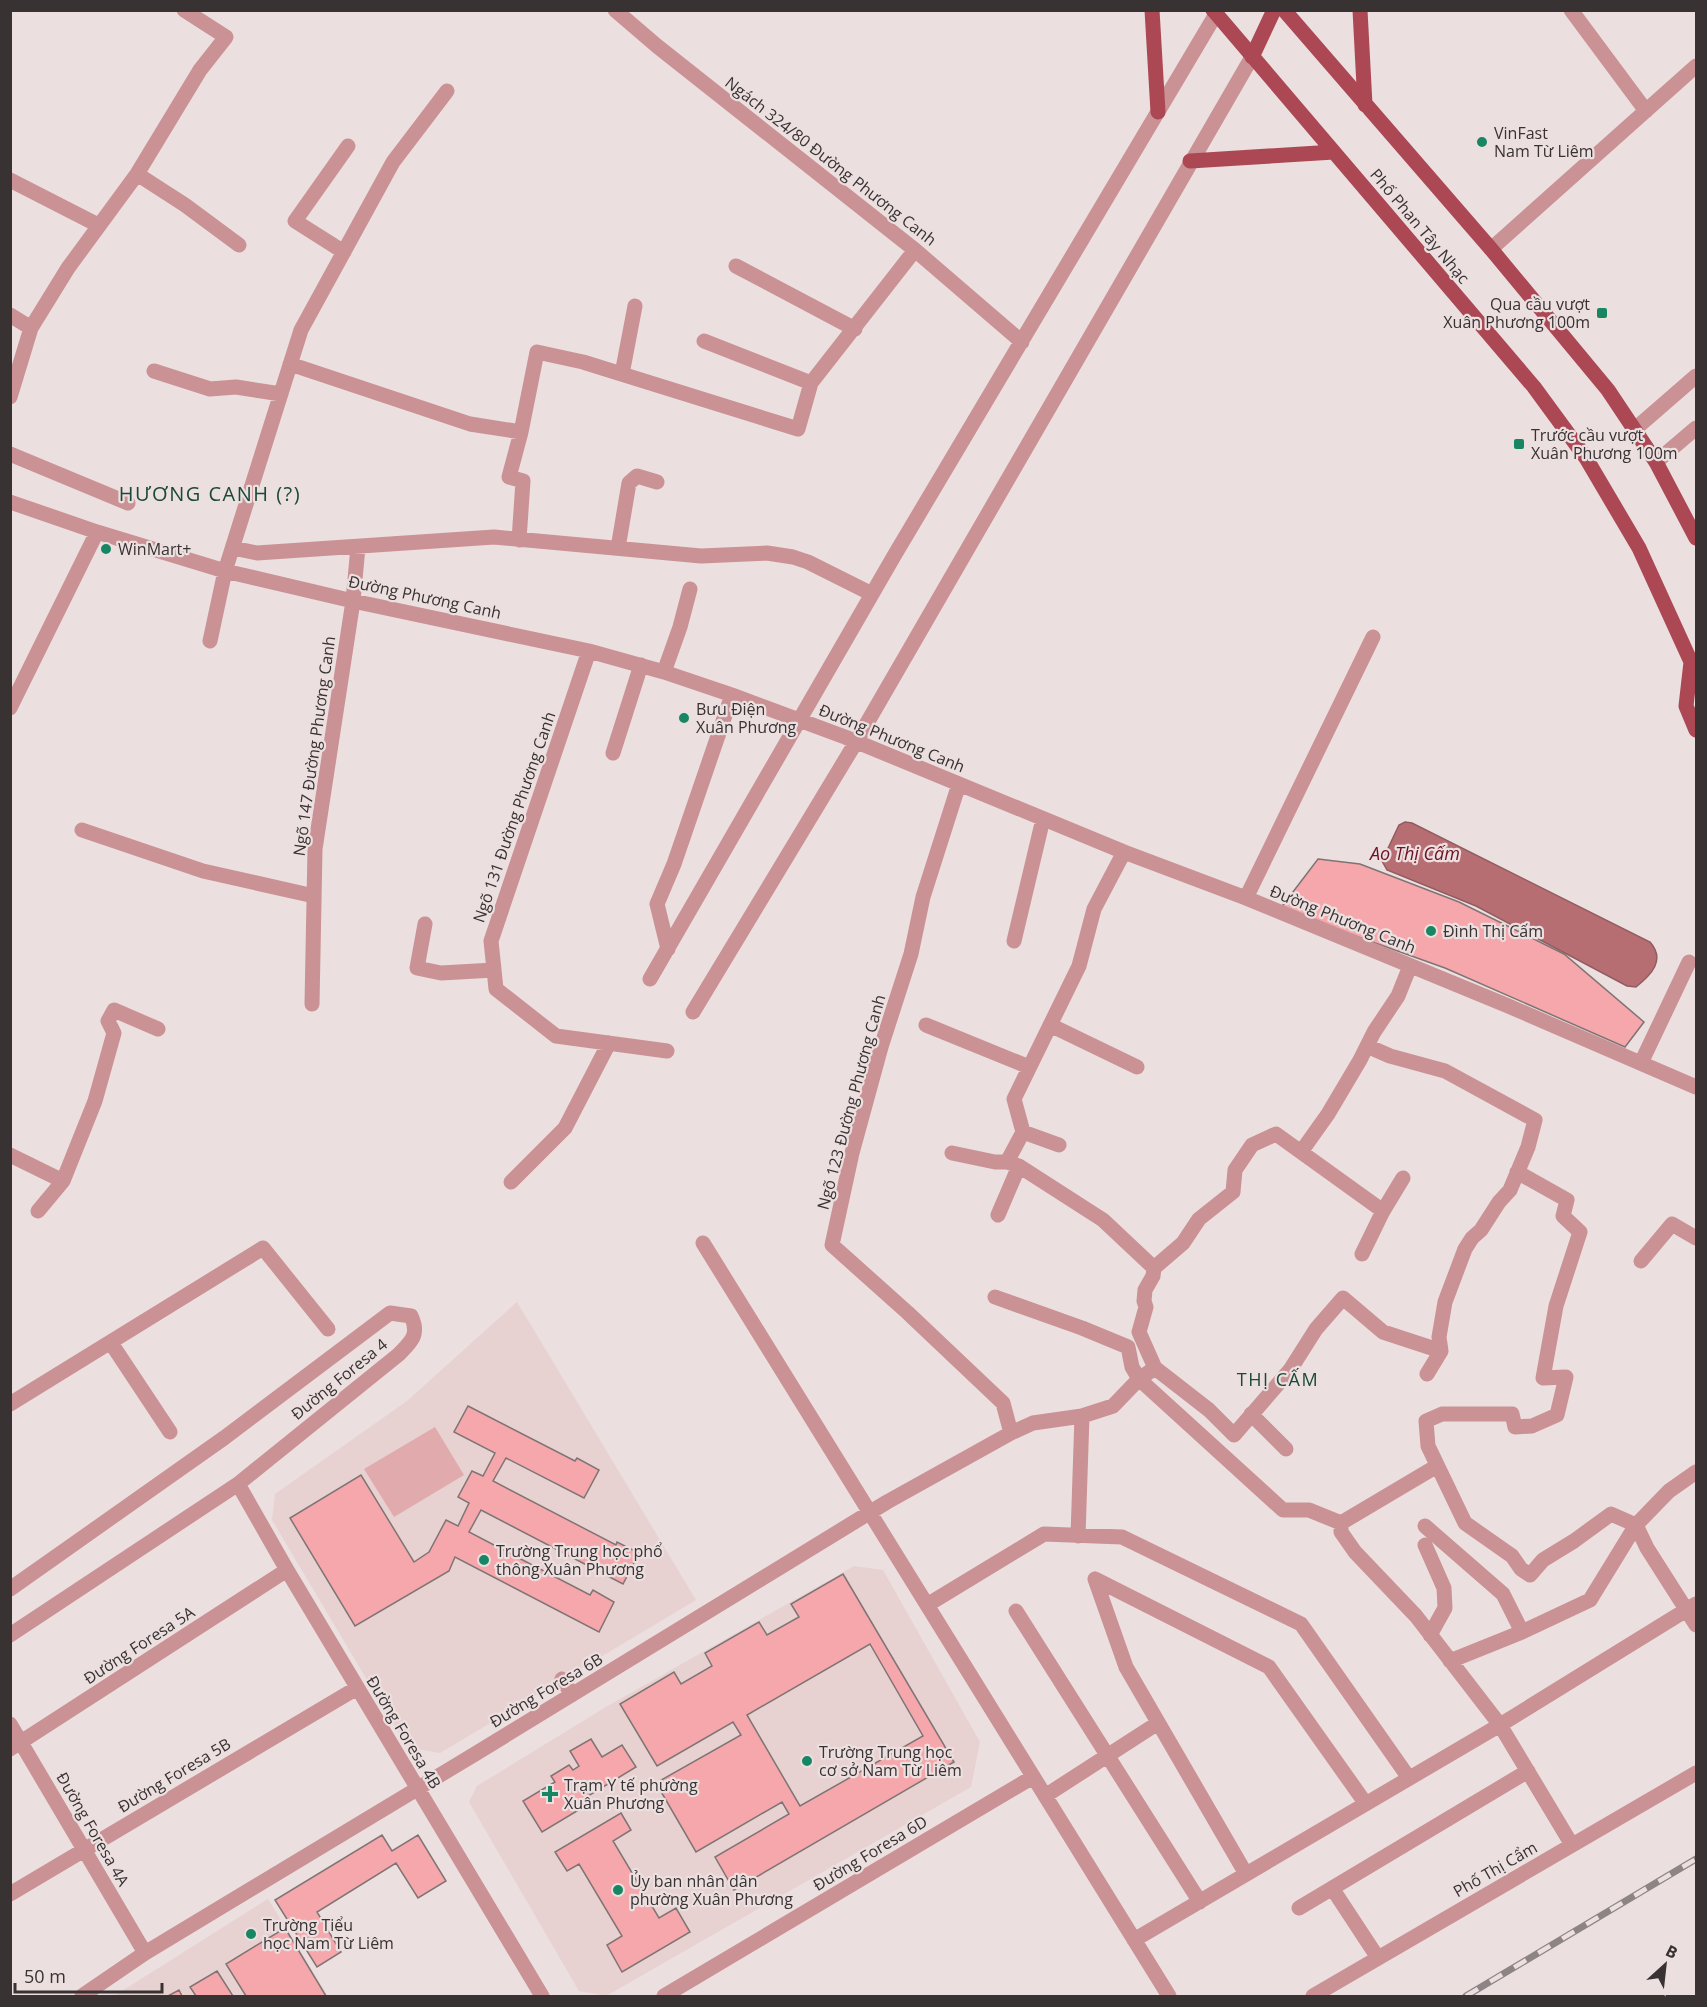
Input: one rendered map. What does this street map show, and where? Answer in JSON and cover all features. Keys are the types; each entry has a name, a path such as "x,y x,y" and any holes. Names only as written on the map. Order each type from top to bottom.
{"main road":[{"path":"1152,10 1158,112"},
{"path":"1252,57 1274,10"},
{"path":"1284,10 1491,249 1608,390 1656,462 1696,538"},
{"path":"1360,10 1365,105"},
{"name":"Phố Phan Tây Nhạc","path":"1216,12 1534,387 1586,458 1639,548 1694,666"},
{"path":"1190,162 1334,152"},
{"path":"1694,666 1686,706 1696,730"}],"street":[{"path":"10,397 31,328 68,268 137,174 200,70 226,37 184,10"},
{"name":"Ngách 324/80 Đường Phương Canh","path":"615,10 657,46 915,250 1022,342"},
{"path":"1571,10 1646,111"},
{"path":"650,979 872,594 1216,12"},
{"path":"693,1012 856,742 1252,57"},
{"path":"1491,249 1696,66"},
{"path":"210,641 225,571 301,330 393,162 447,91"},
{"path":"344,252 295,220 348,146"},
{"path":"137,174 185,205 239,245"},
{"path":"10,180 98,225"},
{"path":"519,540 523,482 509,477 521,432 537,352 583,362 798,429 811,383 915,250"},
{"path":"736,266 855,329"},
{"path":"622,374 636,306"},
{"path":"10,315 31,328"},
{"path":"704,341 811,383"},
{"path":"290,364 470,424 521,432"},
{"path":"154,371 210,389 236,387 281,394"},
{"path":"1635,429 1696,376"},
{"path":"1656,462 1696,428"},
{"path":"10,454 128,503"},
{"path":"618,548 629,483 637,476 657,482"},
{"name":"Đường Phương Canh","path":"10,502 97,532 225,571 353,601 589,651 664,672 732,695 801,720 1124,852 1246,898 1696,1087"},
{"path":"10,708 97,532"},
{"path":"232,548 257,553 494,537 701,556 746,553 793,557 872,594"},
{"name":"Ngõ 147 Đường Phương Canh","path":"312,1004 315,849 353,601 358,547"},
{"path":"664,672 680,627 690,589"},
{"path":"1246,898 1372,637"},
{"name":"Ngõ 131 Đường Phương Canh","path":"589,651 491,941 496,988 556,1036 667,1052"},
{"path":"613,753 641,665"},
{"path":"668,949 657,904 675,864 732,695"},
{"name":"Ngõ 123 Đường Phương Canh","path":"959,784 923,897 911,954 881,1047 852,1153 832,1245 1003,1403 1011,1432"},
{"path":"1014,941 1043,819"},
{"path":"82,830 203,871 314,896"},
{"path":"998,1215 1023,1132 1014,1099 1079,966 1094,909 1124,852"},
{"path":"425,924 417,968 441,973 494,970"},
{"path":"1641,1063 1689,962"},
{"path":"1301,1152 1329,1114 1398,996 1410,966"},
{"path":"38,1211 63,1181 95,1101 114,1033 108,1020 114,1010 158,1029"},
{"path":"926,1025 1029,1066"},
{"path":"1050,1025 1137,1067"},
{"path":"511,1182 565,1128 609,1043"},
{"path":"1367,1046 1390,1056 1445,1071 1535,1120 1528,1147 1510,1190 1465,1249 1445,1302 1439,1336 1441,1351 1427,1374"},
{"path":"1023,1132 1059,1145"},
{"path":"1123,1344 1139,1332 1146,1307 1145,1290 1153,1276 1154,1268 1183,1243 1199,1219 1233,1192 1235,1170 1252,1145 1276,1134 1383,1211"},
{"path":"952,1153 1013,1164 1103,1220 1154,1268"},
{"path":"10,1155 63,1181"},
{"path":"1517,1172 1567,1200 1563,1216 1580,1232 1556,1306 1543,1378 1566,1377 1557,1415 1532,1426 1515,1427 1512,1414 1442,1414 1426,1421 1428,1446 1465,1523 1512,1556 1521,1569 1530,1575 1543,1560 1611,1514 1636,1525 1647,1548 1692,1607 1696,1625"},
{"path":"1362,1254 1383,1211 1403,1178"},
{"path":"1641,1261 1672,1224 1696,1238"},
{"path":"703,1243 1169,1996"},
{"path":"10,1404 263,1248 328,1329"},
{"path":"995,1297 1128,1347 1132,1368 1139,1379 1283,1510 1309,1510 1341,1523"},
{"path":"1139,1332 1155,1368 1209,1410 1234,1435 1290,1370 1316,1329 1343,1298 1383,1332 1441,1351"},
{"name":"Đường Foresa 4","path":"10,1589 224,1438 390,1313 411,1316 416,1331 412,1340 398,1355 238,1484 10,1635"},
{"path":"111,1343 170,1432"},
{"name":"Đường Foresa 6B","path":"81,1996 145,1953 870,1512 1011,1432 1034,1423 1082,1416 1113,1406 1139,1379 1155,1368"},
{"path":"1251,1414 1286,1449"},
{"path":"1078,1536 1082,1416"},
{"path":"1341,1523 1437,1466"},
{"path":"1450,1661 1522,1632 1590,1600 1636,1525 1669,1491 1696,1472"},
{"name":"Đường Foresa 4B","path":"238,1484 286,1570 542,1996"},
{"path":"1341,1523 1341,1532 1355,1552 1416,1616 1500,1725 1572,1845"},
{"path":"1425,1526 1503,1594 1522,1632"},
{"path":"927,1605 1044,1534 1122,1537 1301,1624 1409,1778"},
{"path":"1425,1545 1444,1588 1445,1608 1430,1635"},
{"name":"Đường Foresa 5A","path":"16,1745 286,1570"},
{"path":"1246,1874 1126,1667 1095,1579 1269,1667 1366,1804"},
{"path":"1134,1940 1500,1725 1692,1607"},
{"path":"1016,1611 1200,1902"},
{"path":"562,1679 572,1695"},
{"name":"Đường Foresa 5B","path":"10,1894 357,1688"},
{"path":"1045,1796 1158,1723"},
{"name":"Đường Foresa 4A","path":"10,1724 16,1745 84,1850 145,1953"},
{"path":"1299,1908 1528,1771"},
{"name":"Phố Thị Cẩm","path":"1313,1996 1696,1773"},
{"name":"Đường Foresa 6D","path":"664,1996 1033,1777"},
{"path":"1332,1888 1378,1958"}],"shaded area":[{"name":"Trường Trung học phổ thông Xuân Phương","path":"517,1302 696,1600 440,1753 407,1747 272,1520 275,1494 407,1401"},
{"path":"435,1427 464,1475 394,1517 364,1469"},
{"name":"Trường Trung học cơ sở Nam Từ Liêm","path":"854,1566 883,1570 980,1742 971,1787 606,1996 579,1991 469,1802 477,1786 606,1707"},
{"name":"Trường Tiểu học Nam Từ Liêm","path":"268,1899 328,1996 114,1996"}],"water":[{"name":"Ao Thị Cấm","path":"1405,822 1412,823 1650,942 1657,955 1655,967 1636,987 1627,986 1476,906 1387,870 1382,861 1399,825"}],"building":[{"name":"Đình Thị Cấm","path":"1318,859 1360,864 1459,902 1564,954 1644,1022 1625,1047 1445,968 1280,909"},
{"path":"468,1406 575,1461 577,1458 599,1470 584,1498 506,1458 493,1481 616,1545 617,1542 639,1553 623,1584 481,1510 469,1532 590,1595 593,1590 614,1602 599,1632 455,1557 449,1571 355,1626 290,1518 361,1475 414,1562 429,1552 446,1520 458,1526 469,1503 458,1497 472,1471 483,1476 495,1453 454,1432"},
{"path":"843,1574 954,1762 734,1890 715,1857 789,1814 782,1802 696,1852 656,1783 741,1735 733,1722 657,1766 620,1704 674,1672 681,1684 712,1666 705,1653 759,1622 767,1635 799,1617 791,1604","holes":["870,1644 923,1736 800,1806 747,1715"]},
{"path":"591,1739 602,1757 622,1745 636,1767 583,1799 587,1805 542,1832 523,1801 555,1782 551,1776 569,1765 573,1770 579,1766 570,1751"},
{"name":"Ủy ban nhân dân phường Xuân Phương","path":"621,1813 631,1830 613,1841 659,1918 676,1908 690,1932 622,1972 607,1945 622,1936 579,1864 567,1871 555,1852"},
{"path":"382,1835 392,1851 418,1835 446,1881 418,1898 396,1863 317,1912 341,1952 317,1967 275,1900"},
{"path":"285,1928 326,1996 246,1996 226,1964"},
{"path":"217,1971 233,1996 196,1996 190,1987"},
{"path":"179,1990 182,1996 168,1996"}],"railway":[{"path":"1466,1996 1696,1859"}],"place":[{"name":"VinFast Nam Từ Liêm","path":"1482,142"},
{"name":"Qua cầu vượt Xuân Phương 100m","path":"1602,313"},
{"name":"Trước cầu vượt Xuân Phương 100m","path":"1519,444"},
{"name":"WinMart+","path":"106,549"},
{"name":"Bưu Điện Xuân Phương","path":"684,718"},
{"name":"Đình Thị Cấm","path":"1431,931"},
{"name":"Trường Trung học phổ thông Xuân Phương","path":"484,1560"},
{"name":"Trường Trung học cơ sở Nam Từ Liêm","path":"807,1761"},
{"name":"Trạm Y tế phường Xuân Phương","path":"550,1794"},
{"name":"Ủy ban nhân dân phường Xuân Phương","path":"618,1890"},
{"name":"Trường Tiểu học Nam Từ Liêm","path":"251,1934"}],"district":[{"name":"HƯƠNG CANH (?)","path":"210,493"},
{"name":"THỊ CẤM","path":"1278,1379"}]}
